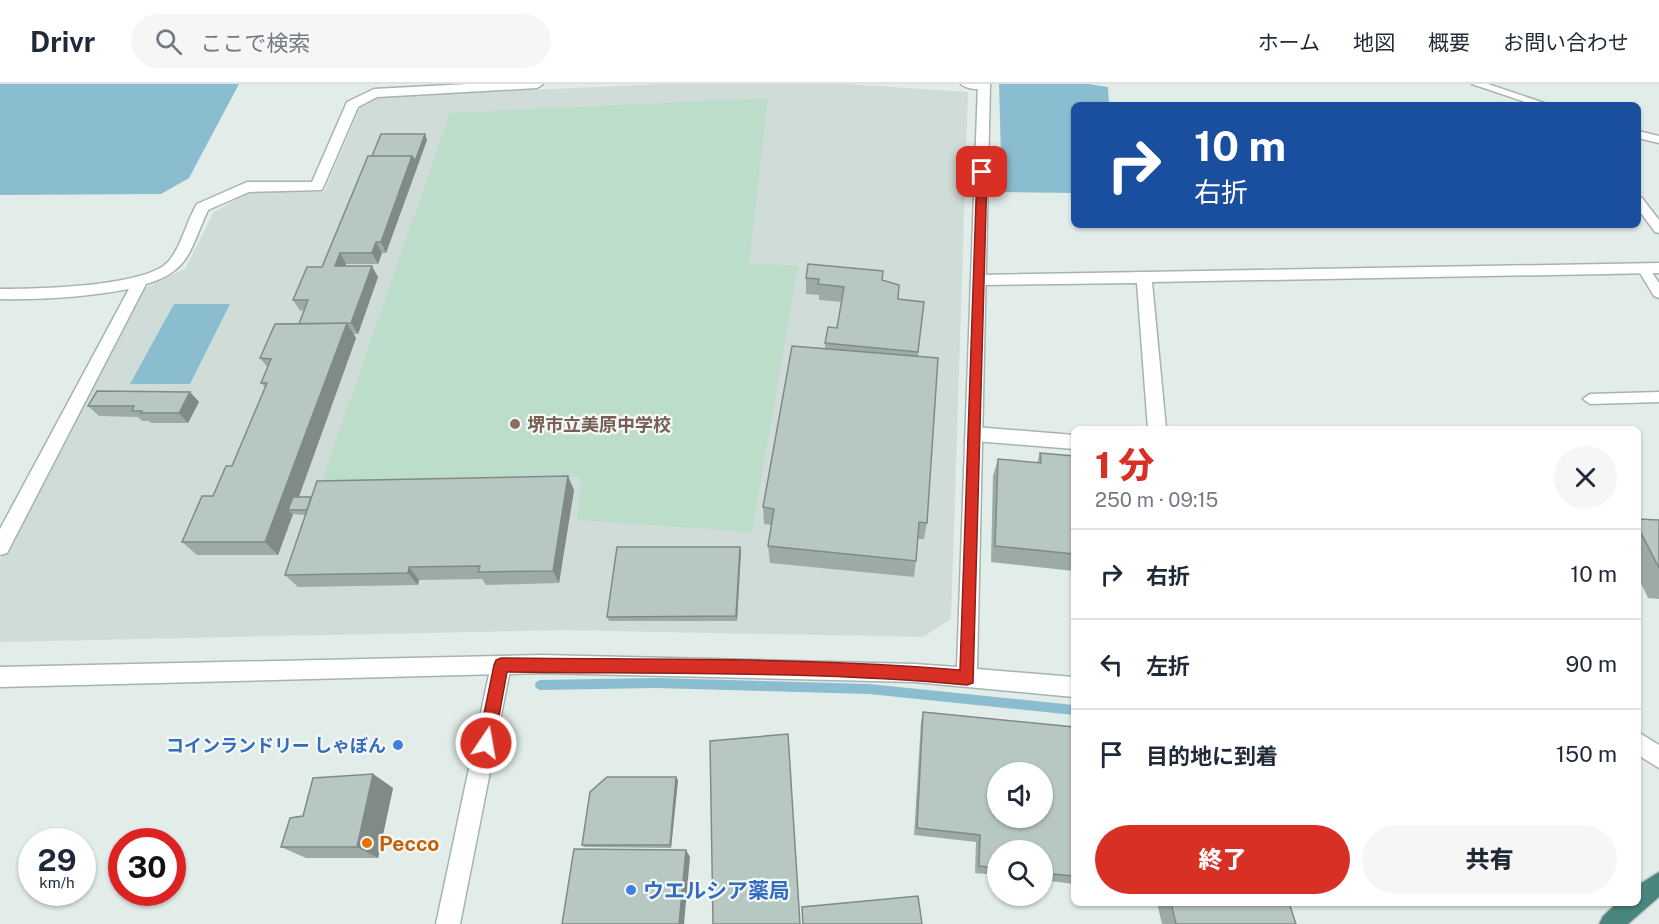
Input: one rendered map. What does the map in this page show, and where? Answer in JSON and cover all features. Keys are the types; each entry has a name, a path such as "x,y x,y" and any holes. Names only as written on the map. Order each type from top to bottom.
{"highway":[{"path":"1641,897 1659,883"},
{"path":"1611,924 1631,906"}],"street":[{"path":"0,294 30,295 140,282 172,268 202,207 247,188 317,187 352,105 375,93 537,84"},
{"path":"967,678 979,280 978,84"},
{"path":"979,280 1144,279 1651,268"},
{"path":"1144,279 1157,426"},
{"path":"0,547 140,282"},
{"path":"975,434 1071,442"},
{"path":"448,924 501,665"},
{"path":"0,677 501,665 914,673 1071,687"},
{"path":"1641,744 1659,758"}],"lane":[{"path":"1478,84 1535,102"},
{"path":"1641,135 1659,140"},
{"path":"1641,205 1659,229"},
{"path":"1651,268 1659,293"},
{"path":"1590,399 1659,397"}],"shaded area":[{"name":"堺市立美原中学校","path":"661,84 846,84 968,92 951,619 923,637 564,630 0,642 0,560 145,288 185,269 214,212 250,192 324,192 361,105 375,97"}],"green space":[{"path":"768,98 749,263 798,266 752,532 577,520 581,477 322,481 450,113"}],"water":[{"path":"0,84 239,84 189,178 161,194 0,195"},
{"path":"999,84 1088,84 1108,87 1109,102 1071,102 1071,193 1002,192"},
{"path":"174,304 230,304 190,384 130,384"}],"building":[{"path":"381,134 425,134 415,161 412,156 372,156"},
{"path":"368,156 412,156 381,242 376,242 372,253 340,253 335,266 372,266 351,323 299,324 308,300 293,300 307,267 322,267"},
{"path":"808,264 883,271 882,280 899,285 898,299 924,302 918,352 825,343 828,327 837,328 844,287 818,284 819,279 806,278"},
{"path":"347,323 265,542 182,542 202,496 213,496 226,466 232,466 267,383 261,383 271,359 260,358 275,324"},
{"path":"792,346 938,358 927,523 919,522 916,561 768,546 774,509 763,507"},
{"path":"97,391 190,392 179,413 141,413 142,411 132,411 134,406 88,406"},
{"path":"1040,453 1071,456 1071,554 995,546 998,459 1041,463"},
{"path":"568,476 553,571 478,572 480,566 409,567 408,573 285,575 317,481"},
{"path":"293,497 311,497 307,510 288,510"},
{"path":"1641,519 1659,520 1659,568 1641,533"},
{"path":"617,547 740,547 736,616 607,617"},
{"path":"923,712 1071,727 1071,876 1053,874 1053,840 987,840 987,867 979,866 980,835 917,828"},
{"path":"788,734 800,924 713,924 710,741"},
{"path":"373,774 357,847 281,847 290,818 303,816 313,778"},
{"path":"607,777 676,777 670,845 582,845 590,792"},
{"name":"ウエルシア薬局","path":"574,849 686,850 679,924 562,924"},
{"path":"918,896 922,924 803,924 802,907"},
{"path":"1172,906 1290,906 1296,924 1176,924"}],"waterway":[{"path":"540,685 656,683 869,689 1071,710"}],"place":[{"name":"堺市立美原中学校","path":"515,424"},
{"name":"コインランドリー しゃぼん","path":"398,745"},
{"name":"Pecco","path":"367,843"},
{"name":"ウエルシア薬局","path":"631,890"}],"route":[{"path":"486,743 501,665 914,673 967,678 982,172"}]}
